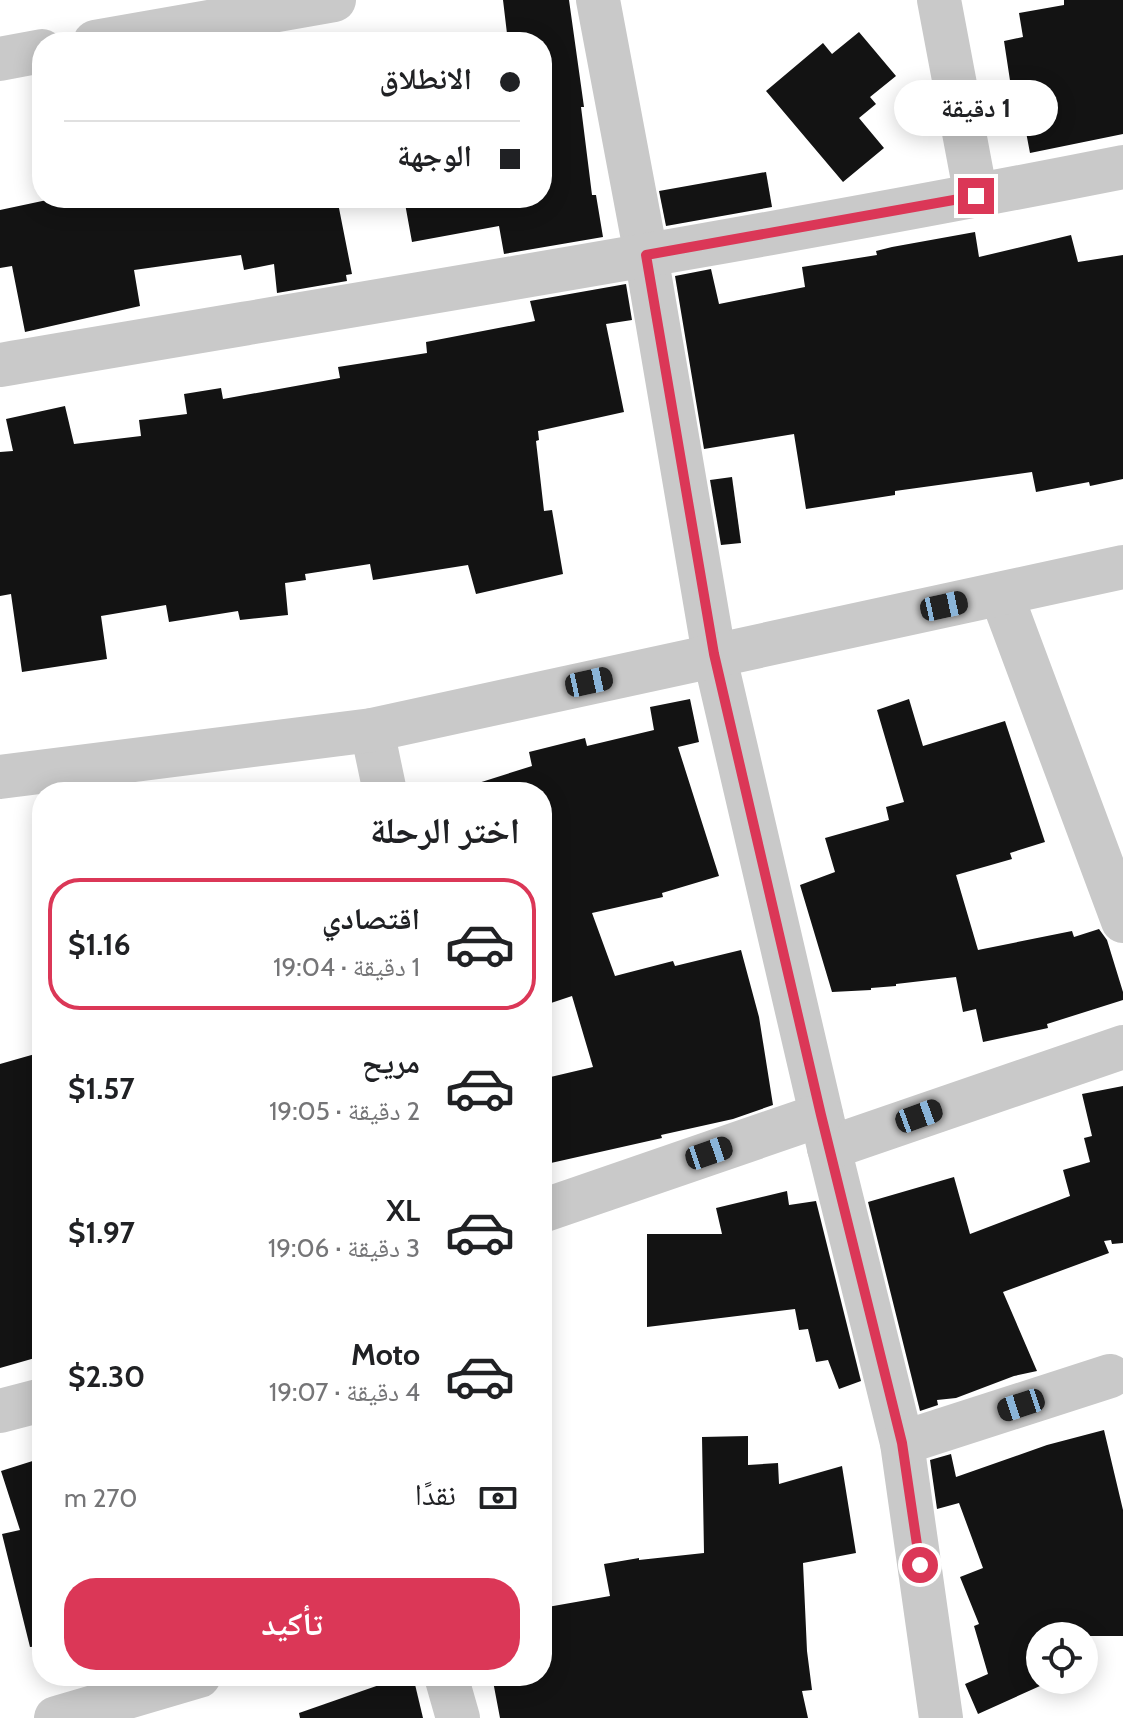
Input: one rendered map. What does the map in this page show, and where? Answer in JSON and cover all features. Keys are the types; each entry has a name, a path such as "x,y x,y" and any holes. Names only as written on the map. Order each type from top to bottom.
{"street":[{"path":"152,32 334,0"},
{"path":"598,0 646,255 714,654 825,1132 902,1443 941,1718"},
{"path":"939,0 976,196"},
{"path":"0,59 32,53"},
{"path":"0,365 646,255 1123,167"},
{"path":"0,777 372,730 1123,567"},
{"path":"1001,594 1123,921"},
{"path":"372,730 383,782"},
{"path":"552,1208 1123,1047"},
{"path":"902,1443 1110,1376"},
{"path":"0,1411 32,1403"},
{"path":"56,1718 165,1686"},
{"path":"449,1686 458,1718"}],"building":[{"path":"503,0 569,0 592,195 596,195 603,237 504,254 499,226 412,242 406,208 552,208 552,32 507,32"},
{"path":"1064,0 1123,0 1123,134 1030,153 1026,132 1018,133 1004,41 1023,37 1019,13 1064,5"},
{"path":"859,32 896,76 870,97 876,104 859,118 884,148 843,182 766,91 823,43 832,54"},
{"path":"766,172 772,207 666,226 659,191"},
{"path":"32,203 32,208 339,208 352,274 346,275 347,281 277,293 274,264 244,270 241,255 134,270 140,306 25,332 12,266 0,268 0,210"},
{"path":"975,232 979,257 1071,235 1078,262 1123,255 1123,479 1036,492 1032,472 895,491 895,495 806,509 794,434 704,449 675,276 711,269 719,304 805,287 802,267 877,255 876,251 892,247"},
{"path":"626,284 632,320 606,324 624,412 538,431 539,440 536,441 544,511 552,510 563,574 476,594 468,565 373,580 370,564 305,574 306,580 285,583 288,615 240,620 238,611 169,622 166,605 101,616 107,659 22,672 11,594 0,596 0,452 13,451 6,419 65,406 74,444 141,436 139,420 187,414 184,394 221,388 223,399 340,378 338,367 427,353 426,342 535,321 530,301"},
{"path":"732,477 741,543 721,545 710,480"},
{"path":"690,699 699,742 678,747 719,876 662,893 663,897 592,913 615,976 673,961 675,966 741,950 759,1017 773,1105 733,1119 661,1135 662,1138 552,1163 552,1077 593,1067 572,996 552,1003 552,782 481,782 532,766 529,752 585,738 587,746 654,730 650,707"},
{"path":"909,699 923,746 1005,721 1045,842 1010,853 1012,859 956,875 978,950 1072,931 1074,937 1099,929 1107,940 1123,1000 1047,1024 1048,1028 983,1042 976,1009 963,1012 956,977 871,990 832,992 800,885 835,872 825,838 889,820 886,807 904,802 877,710"},
{"path":"32,1055 32,1359 0,1368 0,1064"},
{"path":"1123,1086 1123,1243 1104,1241 1109,1253 1003,1292 1037,1371 1014,1376 956,1398 937,1400 938,1405 920,1411 868,1202 954,1177 970,1234 1070,1196 1063,1170 1090,1162 1084,1138 1092,1136 1082,1094"},
{"path":"787,1191 789,1205 816,1201 861,1381 839,1389 828,1360 816,1362 808,1329 799,1330 795,1309 647,1327 647,1234 722,1234 716,1208"},
{"path":"1104,1430 1123,1510 1123,1636 1098,1636 1098,1622 1026,1622 1026,1692 978,1714 965,1684 988,1674 974,1626 979,1624 960,1577 983,1568 959,1503 937,1509 930,1460 951,1454 956,1477 1047,1445"},
{"path":"748,1436 748,1465 778,1463 779,1484 842,1466 856,1553 803,1563 812,1690 802,1691 808,1718 500,1718 494,1686 552,1686 552,1606 610,1596 604,1564 704,1553 702,1437"},
{"path":"32,1461 32,1647 2,1534 20,1530 1,1471"},
{"path":"376,1686 415,1686 423,1718 300,1718 299,1713"}],"route":[{"path":"920,1565 902,1443 821,1115 714,654 646,255 976,196"}]}
